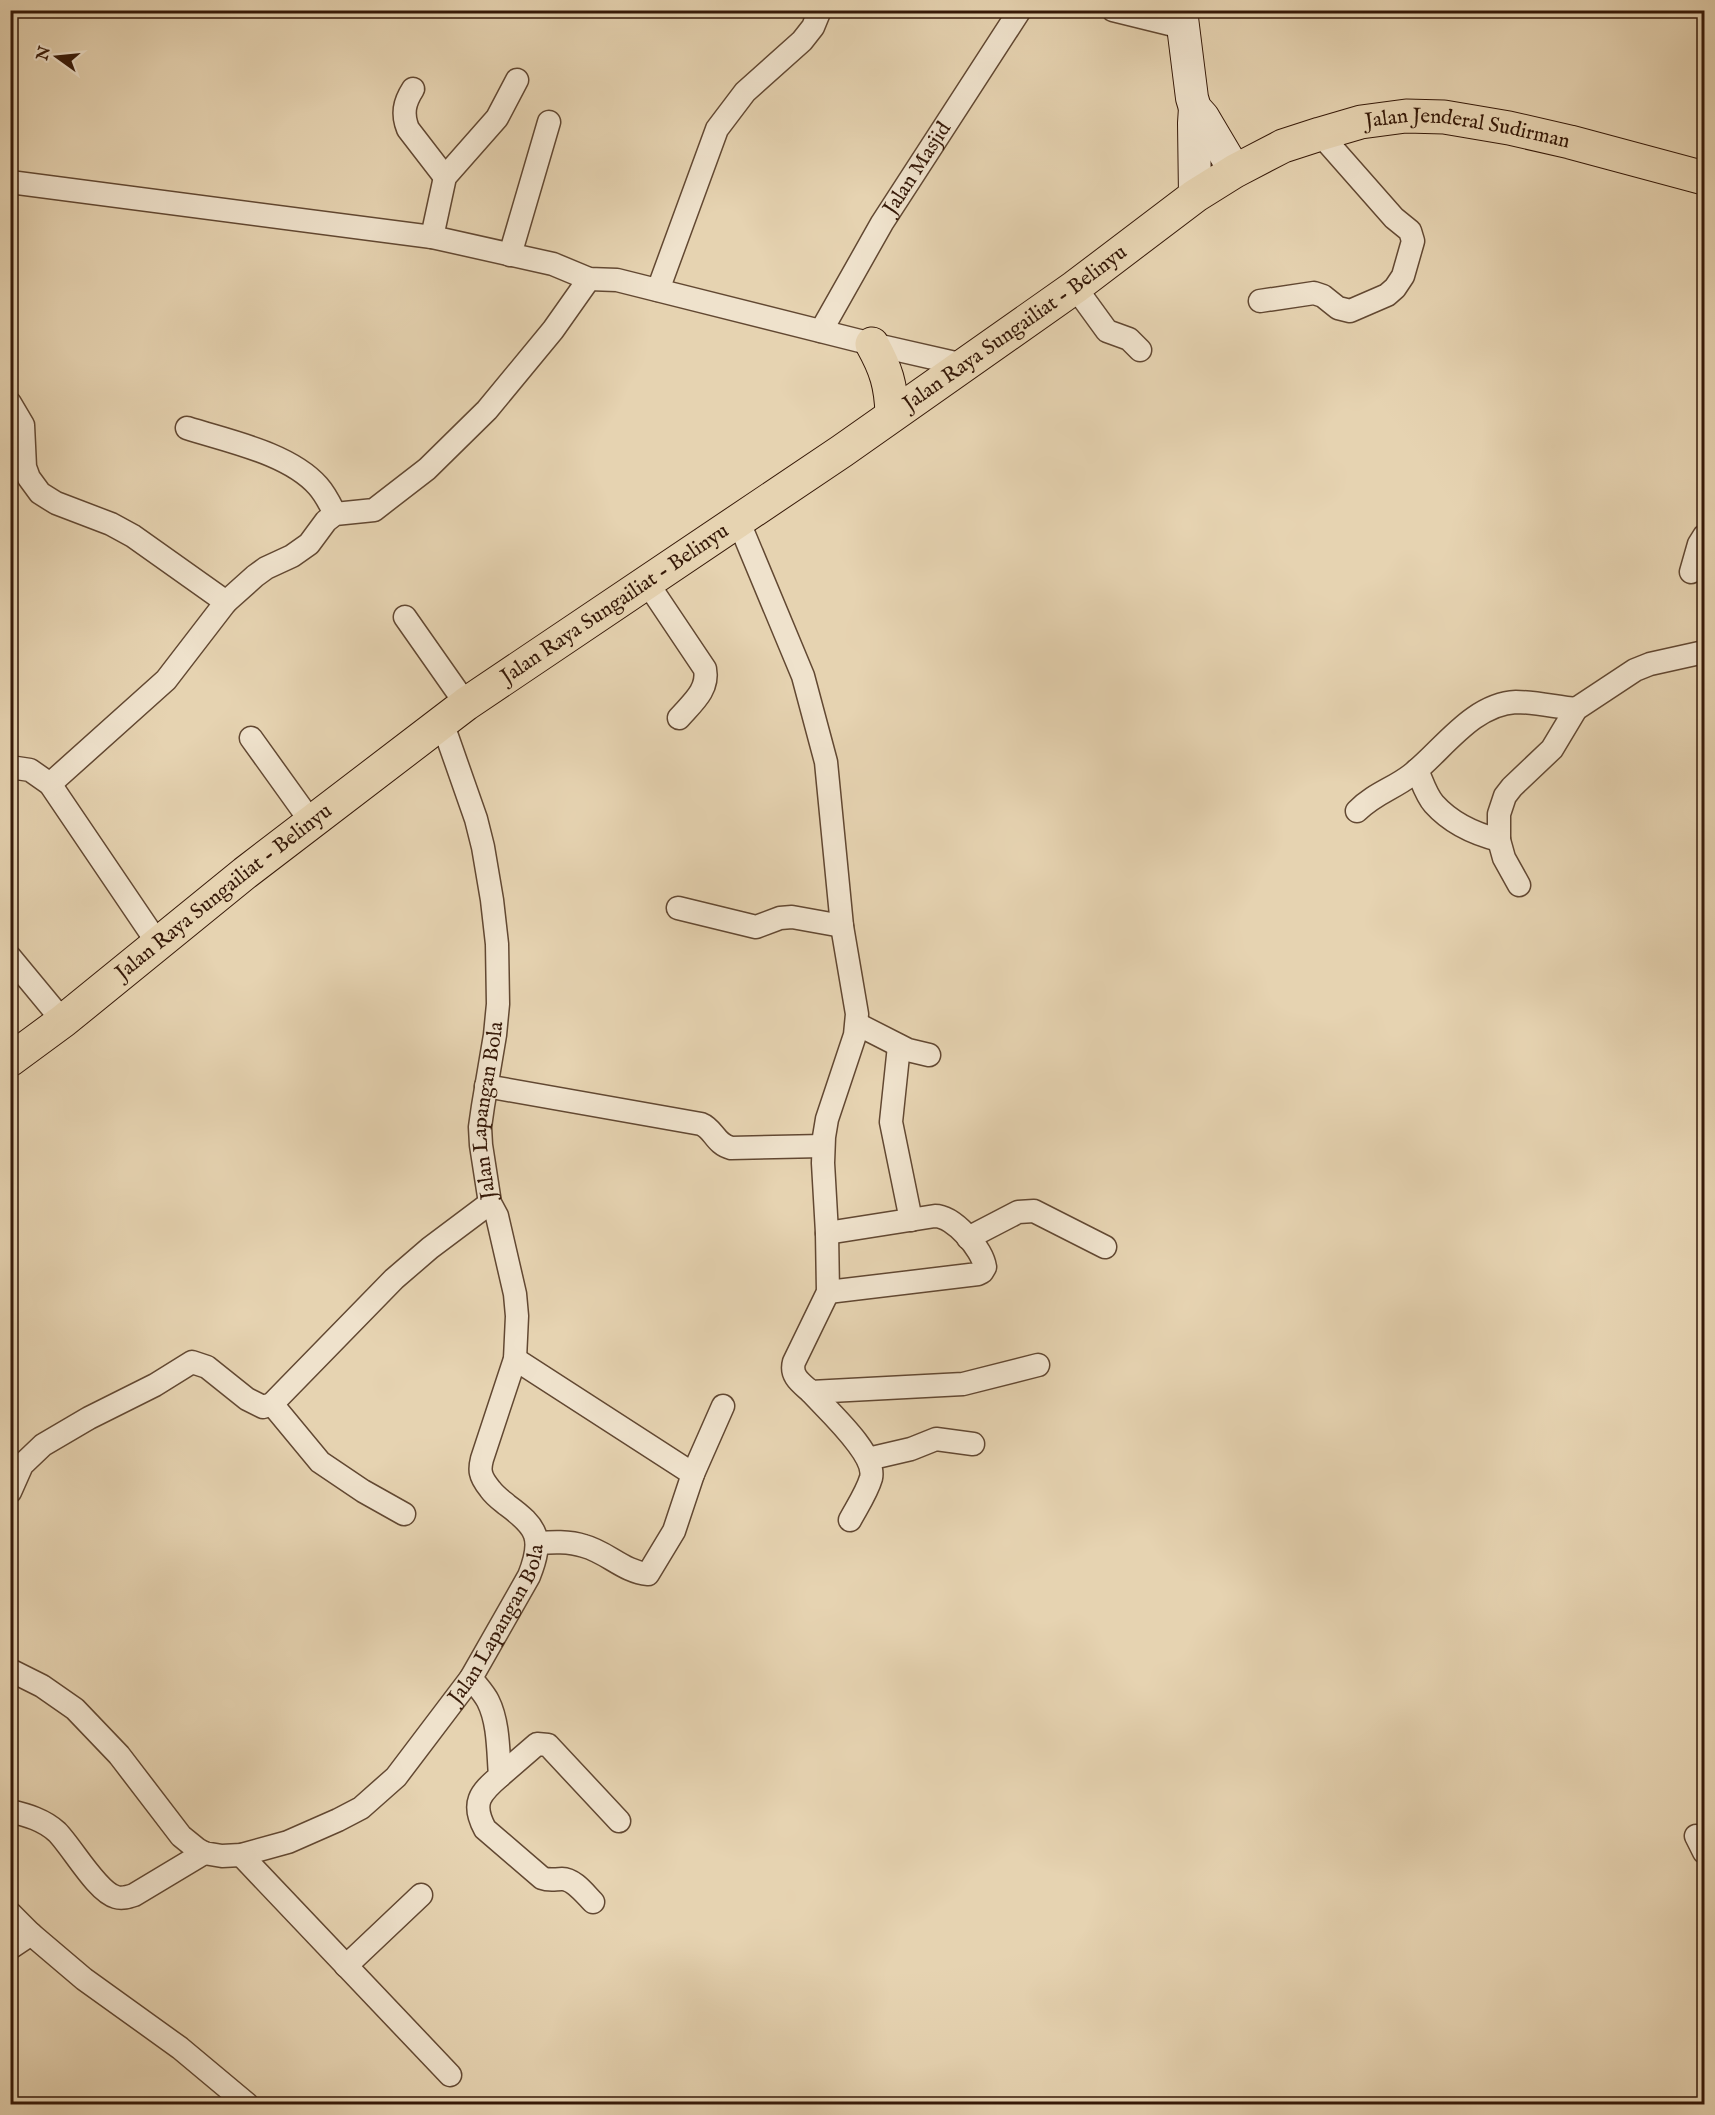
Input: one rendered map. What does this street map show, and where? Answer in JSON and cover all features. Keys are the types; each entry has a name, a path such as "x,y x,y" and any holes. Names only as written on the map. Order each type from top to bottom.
{"highway":[{"name":"Jalan Jenderal Sudirman","path":"1235,171 1283,146 1320,134 1361,122 1406,116 1474,121 1570,141 1704,178"},
{"name":"Jalan Raya Sungailiat - Belinyu","path":"10,1060 159,945 245,873 454,713 842,450 1075,287 1195,196 1235,171"},
{"path":"872,344 888,376 892,414"}],"street":[{"path":"658,290 717,129 745,92 802,41 813,27 820,10"},
{"name":"Jalan Masjid","path":"821,331 882,223 1020,10"},
{"path":"1113,10 1181,19 1190,87 1196,108 1235,171"},
{"path":"432,237 445,177 497,118 517,80"},
{"path":"413,89 405,105 405,122 445,177"},
{"path":"1195,196 1194,123 1196,108"},
{"path":"510,255 549,122"},
{"path":"1260,301 1314,293 1323,296 1338,308 1350,311 1388,294 1403,276 1413,241 1410,231 1394,218 1320,134"},
{"path":"10,182 432,237 553,264 589,279 617,280 964,365"},
{"path":"50,784 166,680 226,602 266,568 292,556 309,544 326,521 335,514 374,510 427,469 487,410 553,330 589,279"},
{"path":"1075,287 1107,331 1129,339 1140,350"},
{"path":"10,403 23,424 18,473 46,497 111,524 133,536 226,602"},
{"path":"187,428 276,457 291,465 318,485 335,514"},
{"path":"738,520 794,650 826,762 842,926 857,1024 827,1119 823,1146 828,1292 792,1369 794,1376 854,1439 871,1466 871,1478 850,1520"},
{"path":"1691,572 1699,544 1704,536"},
{"path":"646,581 705,669 706,679 702,690 680,718"},
{"name":"Jalan Lapangan Bola","path":"204,1853 222,1856 241,1855 288,1842 361,1808 407,1765 471,1678 529,1576 534,1563 537,1543 529,1521 493,1494 481,1473 482,1459 515,1359 518,1316 497,1216 490,1203 480,1127 498,1004 496,933 483,847 454,713 405,617"},
{"path":"1519,885 1504,858 1499,840 1499,814 1504,796 1552,749 1576,709 1623,677 1643,667 1704,652"},
{"path":"1357,811 1376,795 1409,777 1458,730 1494,708 1514,702 1576,709"},
{"path":"251,738 312,823"},
{"path":"10,767 30,770 50,784 159,945"},
{"path":"1417,770 1433,802 1440,809 1474,833 1499,840"},
{"path":"678,908 756,927 780,918 792,917 842,926"},
{"path":"10,957 63,1021"},
{"path":"857,1024 898,1046 929,1056"},
{"path":"898,1046 891,1122 911,1220"},
{"path":"486,1086 701,1124 706,1126 717,1142 726,1147 823,1146"},
{"path":"13,1477 26,1459 43,1445 89,1418 155,1386 192,1362 207,1367 247,1399 263,1407 272,1404 394,1280 430,1248 490,1203"},
{"path":"968,1238 1018,1212 1027,1210 1034,1211 1105,1247"},
{"path":"827,1233 944,1217 968,1238 984,1260 985,1267 982,1272 828,1292"},
{"path":"515,1359 693,1474"},
{"path":"811,1392 963,1384 1038,1365"},
{"path":"272,1404 320,1462 363,1491 404,1514"},
{"path":"537,1543 559,1542 585,1546 635,1573 648,1574 674,1532 693,1474 723,1406"},
{"path":"868,1459 911,1449 936,1439 973,1444"},
{"path":"10,1670 42,1686 75,1709 119,1755 181,1836 204,1853 127,1898 117,1898 105,1892 57,1832 38,1820 10,1811"},
{"path":"471,1678 488,1699 492,1711 500,1776"},
{"path":"593,1902 572,1882 542,1878 485,1829 479,1819 480,1798 484,1790 537,1744 548,1745 619,1821"},
{"path":"241,1855 450,2075"},
{"path":"346,1966 421,1895"},
{"path":"10,1912 31,1934 84,1979 180,2048 247,2104"},
{"path":"10,1948 31,1934"}]}
